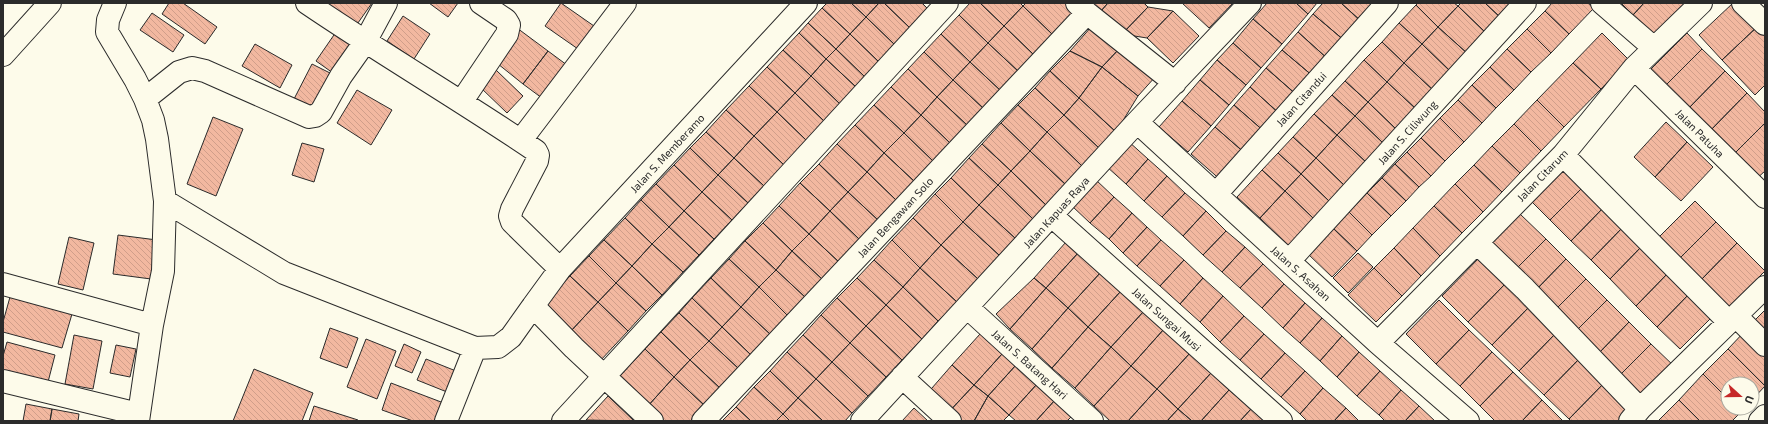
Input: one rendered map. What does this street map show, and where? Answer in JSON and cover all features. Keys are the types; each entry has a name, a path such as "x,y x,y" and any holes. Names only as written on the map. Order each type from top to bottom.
{"street":[{"path":"3,55 50,3"},
{"path":"3,381 138,417 152,325 163,271 165,201 153,120 145,100 107,32 108,20 115,3"},
{"path":"307,3 365,42 462,101 536,150 538,155 537,161 512,209 510,216 512,222 560,269"},
{"path":"145,100 179,72 192,68 205,71 309,117 315,116 321,112 340,76 365,42 385,3"},
{"path":"462,101 509,29 506,20 481,3"},
{"path":"521,140 625,3"},
{"name":"Jalan S. Memberamo","path":"475,348 498,347 511,337 560,269 806,3"},
{"path":"563,421 947,3"},
{"name":"Jalan Citandui","path":"1216,194 1387,3"},
{"name":"Jalan S. Ciliwung","path":"1289,262 1525,3"},
{"path":"1602,3 1654,48"},
{"name":"Jalan Citarum","path":"1378,343 1563,155 1634,68 1701,3"},
{"path":"1743,3 1765,24"},
{"name":"Jalan Kapuas Raya","path":"862,421 1137,122 1175,83 1246,4"},
{"path":"1082,8 1175,83"},
{"name":"Jalan Bengawan Solo","path":"704,421 1082,8"},
{"name":"Jalan Patuha","path":"1634,68 1765,197"},
{"name":"Jalan S. Asahan","path":"1137,122 1378,343 1468,421"},
{"path":"1563,155 1733,319 1765,345"},
{"path":"165,201 284,273 475,348 446,421"},
{"name":"Jalan Sungai Musi","path":"1052,216 1281,421"},
{"path":"1477,243 1525,289 1635,415 1765,287"},
{"path":"3,284 152,325"},
{"path":"532,306 652,421"},
{"name":"Jalan S. Batang Hari","path":"967,307 1092,421"},
{"path":"902,377 950,421"},
{"path":"1760,421 1765,416"}],"building":[{"path":"169,3 183,3 217,27 205,44 162,14"},
{"path":"315,3 372,3 353,30"},
{"path":"429,3 458,3 448,17"},
{"path":"561,3 594,26 578,49 545,26"},
{"path":"827,3 851,3 866,17 850,34 822,8"},
{"path":"851,3 879,3 866,17"},
{"path":"879,3 884,3 911,29 896,46 866,17"},
{"path":"884,3 922,3 929,10 911,29"},
{"path":"970,3 980,3 1004,26 988,43 959,15"},
{"path":"980,3 1020,3 1023,6 1004,26"},
{"path":"1026,3 1067,3 1075,11 1053,35 1023,6"},
{"path":"1091,3 1108,3 1100,12"},
{"path":"1108,3 1144,3 1148,7 1122,34 1100,12"},
{"path":"1182,3 1233,3 1209,28"},
{"path":"1267,3 1296,3 1308,14 1282,44 1253,19"},
{"path":"1296,3 1317,3 1308,14"},
{"path":"1323,3 1341,3 1362,22 1345,41 1313,14"},
{"path":"1341,3 1371,3 1375,6 1362,22"},
{"path":"1418,3 1454,3 1458,6 1438,27 1416,5"},
{"path":"1461,3 1485,3 1501,18 1487,34 1458,6"},
{"path":"1485,3 1515,3 1501,18"},
{"path":"1552,3 1588,3 1594,8 1569,34 1545,11"},
{"path":"1621,3 1644,3 1633,15"},
{"path":"1644,3 1685,3 1653,36 1633,15"},
{"path":"1733,3 1759,25 1722,60 1699,35"},
{"path":"1416,5 1438,27 1422,44 1399,23"},
{"path":"1023,6 1053,35 1034,55 1004,26"},
{"path":"1458,6 1487,34 1468,54 1438,27"},
{"path":"1148,7 1173,11 1147,38 1122,34"},
{"path":"822,8 850,34 836,49 808,23"},
{"path":"1173,11 1199,36 1173,63 1147,38"},
{"path":"1545,11 1569,34 1551,53 1527,29"},
{"path":"152,13 184,35 173,52 140,30"},
{"path":"1313,14 1345,41 1329,60 1298,32"},
{"path":"959,15 988,43 970,62 941,34"},
{"path":"403,16 430,34 414,59 387,41"},
{"path":"866,17 896,46 880,63 850,34"},
{"path":"1253,19 1282,44 1261,68 1233,43"},
{"path":"808,23 836,49 826,59 799,33"},
{"path":"1399,23 1422,44 1404,63 1382,42"},
{"path":"1759,25 1765,32 1765,85 1755,95 1722,60"},
{"path":"1004,26 1034,55 1019,72 988,43"},
{"path":"1092,26 1120,48 1102,67 1070,51"},
{"path":"1438,27 1468,54 1451,72 1422,44"},
{"path":"517,28 548,51 523,84 493,60"},
{"path":"1527,29 1551,53 1531,72 1507,49"},
{"path":"336,32 353,44 333,73 316,61"},
{"path":"1298,32 1329,60 1314,77 1282,50"},
{"path":"799,33 826,59 811,76 783,50"},
{"path":"1602,33 1629,60 1601,89 1573,63"},
{"path":"1687,33 1702,49 1662,89 1647,73"},
{"path":"850,34 880,63 866,78 836,49"},
{"path":"941,34 970,62 953,80 924,52"},
{"path":"1382,42 1404,63 1387,82 1364,60"},
{"path":"988,43 1019,72 1001,91 970,62"},
{"path":"1233,43 1261,68 1246,85 1217,60"},
{"path":"255,44 292,65 280,88 242,66"},
{"path":"1422,44 1451,72 1434,91 1404,63"},
{"path":"1120,48 1156,76 1138,96 1102,67"},
{"path":"836,49 866,78 856,87 826,59"},
{"path":"1507,49 1531,72 1514,90 1490,67"},
{"path":"1702,49 1725,71 1686,111 1662,89"},
{"path":"783,50 811,76 795,93 767,67"},
{"path":"1282,50 1314,77 1298,96 1266,68"},
{"path":"548,51 571,68 546,101 523,84"},
{"path":"1070,51 1102,67 1079,98 1050,71"},
{"path":"924,52 953,80 937,97 908,69"},
{"path":"826,59 856,87 841,105 811,76"},
{"path":"1217,60 1246,85 1229,105 1200,80"},
{"path":"1364,60 1387,82 1368,102 1345,81"},
{"path":"970,62 1001,91 984,109 953,80"},
{"path":"1404,63 1434,91 1416,109 1387,82"},
{"path":"1573,63 1601,89 1564,127 1537,100"},
{"path":"312,64 330,73 312,109 294,99"},
{"path":"767,67 795,93 777,112 749,86"},
{"path":"1102,67 1138,96 1116,132 1079,98"},
{"path":"1490,67 1514,90 1496,108 1472,85"},
{"path":"1266,68 1298,96 1281,115 1250,87"},
{"path":"908,69 937,97 921,115 891,87"},
{"path":"496,70 523,96 507,113 480,87"},
{"path":"1050,71 1079,98 1064,115 1035,88"},
{"path":"1725,71 1747,93 1707,134 1686,111"},
{"path":"811,76 841,105 825,122 795,93"},
{"path":"953,80 984,109 968,126 937,97"},
{"path":"1200,80 1229,105 1211,126 1182,101"},
{"path":"1345,81 1368,102 1355,116 1332,95"},
{"path":"1387,82 1416,109 1397,130 1368,102"},
{"path":"1472,85 1496,108 1482,123 1458,100"},
{"path":"749,86 777,112 754,136 726,110"},
{"path":"891,87 921,115 904,133 874,105"},
{"path":"1250,87 1281,115 1266,133 1234,105"},
{"path":"1035,88 1064,115 1047,132 1018,105"},
{"path":"357,90 392,110 371,145 337,123"},
{"path":"795,93 825,122 807,141 777,112"},
{"path":"1747,93 1765,112 1765,123 1731,157 1707,134"},
{"path":"1332,95 1355,116 1337,135 1314,114"},
{"path":"937,97 968,126 951,144 921,115"},
{"path":"1079,98 1116,132 1100,149 1064,115"},
{"path":"1458,100 1482,123 1464,142 1440,118"},
{"path":"1537,100 1564,127 1541,151 1514,124"},
{"path":"1182,101 1211,126 1188,152 1159,127"},
{"path":"1368,102 1397,130 1384,144 1355,116"},
{"path":"874,105 904,133 884,153 855,125"},
{"path":"1018,105 1047,132 1030,151 1001,123"},
{"path":"1234,105 1266,133 1247,155 1215,127"},
{"path":"726,110 754,136 734,158 706,132"},
{"path":"777,112 807,141 784,165 754,136"},
{"path":"1314,114 1337,135 1316,158 1293,137"},
{"path":"921,115 951,144 934,162 904,133"},
{"path":"1064,115 1100,149 1083,167 1047,132"},
{"path":"1355,116 1384,144 1367,163 1337,135"},
{"path":"213,117 243,129 216,196 187,184"},
{"path":"1440,118 1464,142 1445,161 1421,138"},
{"path":"1666,122 1687,142 1655,177 1634,157"},
{"path":"1001,123 1030,151 1011,171 982,144"},
{"path":"1765,123 1765,171 1754,181 1731,157"},
{"path":"1514,124 1541,151 1520,173 1492,146"},
{"path":"855,125 884,153 867,172 837,144"},
{"path":"1215,127 1247,155 1223,182 1191,154"},
{"path":"706,132 734,158 718,175 690,148"},
{"path":"1047,132 1083,167 1066,185 1030,151"},
{"path":"904,133 934,162 915,182 884,153"},
{"path":"1337,135 1367,163 1345,186 1316,158"},
{"path":"754,136 784,165 764,186 734,158"},
{"path":"1293,137 1316,158 1301,174 1278,153"},
{"path":"1421,138 1445,161 1431,176 1407,152"},
{"path":"1128,141 1148,159 1126,184 1106,166"},
{"path":"1687,142 1713,167 1681,201 1655,177"},
{"path":"302,143 324,149 314,182 292,175"},
{"path":"837,144 867,172 848,192 819,164"},
{"path":"982,144 1011,171 998,185 969,158"},
{"path":"1492,146 1520,173 1502,192 1474,165"},
{"path":"690,148 718,175 702,192 674,165"},
{"path":"1030,151 1066,185 1047,206 1011,171"},
{"path":"1407,152 1431,176 1419,187 1395,164"},
{"path":"884,153 915,182 897,201 867,172"},
{"path":"1278,153 1301,174 1285,191 1262,170"},
{"path":"734,158 764,186 748,203 718,175"},
{"path":"969,158 998,185 979,205 951,178"},
{"path":"1316,158 1345,186 1330,202 1301,174"},
{"path":"1148,159 1167,176 1144,201 1126,184"},
{"path":"819,164 848,192 830,211 800,183"},
{"path":"1395,164 1419,187 1406,201 1382,178"},
{"path":"674,165 702,192 684,211 656,184"},
{"path":"1474,165 1502,192 1483,212 1455,184"},
{"path":"1564,166 1584,186 1550,220 1530,200"},
{"path":"1262,170 1285,191 1260,218 1237,197"},
{"path":"1011,171 1047,206 1034,220 998,185"},
{"path":"867,172 897,201 879,221 848,192"},
{"path":"1301,174 1330,202 1314,219 1285,191"},
{"path":"718,175 748,203 732,220 702,192"},
{"path":"1167,176 1185,193 1162,217 1144,201"},
{"path":"951,178 979,205 963,222 935,194"},
{"path":"1382,178 1406,201 1391,216 1367,193"},
{"path":"1096,180 1114,197 1090,223 1072,206"},
{"path":"800,183 830,211 809,234 779,206"},
{"path":"656,184 684,211 669,227 641,200"},
{"path":"1455,184 1483,212 1462,233 1434,206"},
{"path":"998,185 1034,220 1016,239 979,205"},
{"path":"1584,186 1605,206 1571,241 1550,220"},
{"path":"1285,191 1314,219 1289,246 1260,218"},
{"path":"702,192 732,220 714,239 684,211"},
{"path":"848,192 879,221 860,240 830,211"},
{"path":"1185,193 1206,211 1183,236 1162,217"},
{"path":"1367,193 1391,216 1372,235 1349,212"},
{"path":"935,194 963,222 941,245 913,218"},
{"path":"1114,197 1132,213 1109,239 1090,223"},
{"path":"641,200 669,227 652,244 625,218"},
{"path":"1695,201 1716,222 1679,259 1658,238"},
{"path":"979,205 1016,239 1000,256 963,222"},
{"path":"779,206 809,234 792,251 763,223"},
{"path":"1434,206 1462,233 1440,256 1413,228"},
{"path":"1605,206 1624,226 1591,260 1571,241"},
{"path":"684,211 714,239 699,255 669,227"},
{"path":"830,211 860,240 840,263 809,234"},
{"path":"1206,211 1226,231 1203,255 1183,236"},
{"path":"1349,212 1372,235 1357,251 1333,228"},
{"path":"1132,213 1147,227 1123,253 1109,239"},
{"path":"1520,214 1546,239 1514,271 1488,246"},
{"path":"625,218 652,244 632,266 604,240"},
{"path":"913,218 941,245 920,268 892,240"},
{"path":"963,222 1000,256 978,279 941,245"},
{"path":"1716,222 1737,243 1700,281 1679,259"},
{"path":"763,223 792,251 776,270 745,241"},
{"path":"1624,226 1643,245 1610,279 1591,260"},
{"path":"669,227 699,255 683,272 652,244"},
{"path":"1147,227 1161,240 1137,266 1123,253"},
{"path":"1333,228 1357,251 1332,277 1308,254"},
{"path":"1413,228 1440,256 1421,276 1394,248"},
{"path":"1226,231 1245,247 1222,272 1203,255"},
{"path":"809,234 840,263 823,280 792,251"},
{"path":"118,235 157,240 151,279 113,274"},
{"path":"69,237 94,243 83,290 58,284"},
{"path":"1546,239 1566,259 1534,292 1514,271"},
{"path":"604,240 632,266 616,283 589,256"},
{"path":"892,240 920,268 903,287 874,260"},
{"path":"1161,240 1184,260 1160,286 1137,266"},
{"path":"745,241 776,270 759,287 729,259"},
{"path":"1066,242 1079,252 1046,288 1034,278"},
{"path":"1737,243 1765,271 1728,308 1700,281"},
{"path":"652,244 683,272 662,295 632,266"},
{"path":"941,245 978,279 957,302 920,268"},
{"path":"1643,245 1670,271 1636,306 1610,279"},
{"path":"1245,247 1263,264 1240,288 1222,272"},
{"path":"1394,248 1421,276 1402,296 1374,268"},
{"path":"792,251 823,280 806,298 776,270"},
{"path":"1079,252 1101,272 1068,308 1046,288"},
{"path":"1358,253 1373,267 1348,293 1333,278"},
{"path":"589,256 616,283 598,302 570,276"},
{"path":"1480,257 1506,283 1468,322 1442,296"},
{"path":"729,259 759,287 741,307 711,278"},
{"path":"1566,259 1586,279 1554,311 1534,292"},
{"path":"874,260 903,287 886,305 857,278"},
{"path":"1184,260 1203,278 1180,304 1160,286"},
{"path":"1263,264 1284,284 1262,308 1240,288"},
{"path":"632,266 662,295 646,311 616,283"},
{"path":"920,268 957,302 938,321 903,287"},
{"path":"1374,268 1402,296 1376,322 1348,295"},
{"path":"776,270 806,298 789,317 759,287"},
{"path":"1670,271 1691,292 1657,327 1636,306"},
{"path":"1101,272 1121,291 1088,327 1068,308"},
{"path":"570,276 598,302 570,332 542,306"},
{"path":"711,278 741,307 722,327 692,298"},
{"path":"857,278 886,305 866,326 837,298"},
{"path":"1034,278 1046,288 1010,329 996,314"},
{"path":"1203,278 1223,296 1200,322 1180,304"},
{"path":"1586,279 1607,300 1575,332 1554,311"},
{"path":"616,283 646,311 628,331 598,302"},
{"path":"1506,283 1530,306 1492,345 1468,322"},
{"path":"1284,284 1305,303 1283,328 1262,308"},
{"path":"759,287 789,317 771,335 741,307"},
{"path":"903,287 938,321 922,339 886,305"},
{"path":"1046,288 1068,308 1032,349 1010,329"},
{"path":"1121,291 1144,311 1111,347 1088,327"},
{"path":"1691,292 1714,315 1680,349 1657,327"},
{"path":"1223,296 1244,316 1220,342 1200,322"},
{"path":"10,297 72,314 62,348 3,332 3,322"},
{"path":"692,298 722,327 709,341 679,313"},
{"path":"837,298 866,326 850,343 821,315"},
{"path":"1439,300 1469,330 1436,364 1406,334"},
{"path":"1607,300 1629,322 1598,354 1575,332"},
{"path":"598,302 628,331 600,361 570,332"},
{"path":"1305,303 1322,318 1300,343 1283,328"},
{"path":"886,305 922,339 902,360 866,326"},
{"path":"1530,306 1557,332 1519,371 1492,345"},
{"path":"741,307 771,335 752,356 722,327"},
{"path":"1068,308 1088,327 1052,368 1032,349"},
{"path":"1765,310 1765,332 1754,321"},
{"path":"1144,311 1164,329 1131,366 1111,347"},
{"path":"679,313 709,341 690,360 661,332"},
{"path":"821,315 850,343 832,362 803,335"},
{"path":"1244,316 1264,334 1240,360 1220,342"},
{"path":"1322,318 1342,336 1320,361 1300,343"},
{"path":"1629,322 1651,344 1619,376 1598,354"},
{"path":"866,326 902,360 886,377 850,343"},
{"path":"722,327 752,356 739,369 709,341"},
{"path":"1088,327 1111,347 1075,388 1052,368"},
{"path":"330,328 358,338 347,368 320,358"},
{"path":"1164,329 1190,353 1157,389 1131,366"},
{"path":"1469,330 1492,352 1460,386 1436,364"},
{"path":"1746,330 1765,349 1765,386 1760,381 1760,376 1755,376 1728,349"},
{"path":"661,332 690,360 674,377 645,349"},
{"path":"1557,332 1582,356 1544,395 1519,371"},
{"path":"980,334 1002,354 974,385 952,365"},
{"path":"1264,334 1285,353 1261,379 1240,360"},
{"path":"74,335 102,341 93,389 65,384"},
{"path":"803,335 832,362 816,379 787,352"},
{"path":"1342,336 1359,352 1337,377 1320,361"},
{"path":"366,339 396,351 377,399 347,387"},
{"path":"709,341 739,369 721,389 690,360"},
{"path":"7,342 55,355 48,382 3,370 3,356"},
{"path":"850,343 886,377 868,396 832,362"},
{"path":"404,344 421,352 412,373 395,366"},
{"path":"1651,344 1676,368 1644,400 1619,376"},
{"path":"116,345 136,349 130,377 110,373"},
{"path":"1111,347 1131,366 1094,406 1075,388"},
{"path":"645,349 674,377 647,407 617,379"},
{"path":"1728,349 1755,376 1720,376 1720,391 1703,374"},
{"path":"787,352 816,379 798,398 770,371"},
{"path":"1359,352 1380,371 1357,396 1337,377"},
{"path":"1492,352 1513,372 1480,406 1460,386"},
{"path":"1190,353 1211,373 1178,409 1157,389"},
{"path":"1285,353 1305,371 1281,397 1261,379"},
{"path":"1002,354 1016,365 988,396 974,385"},
{"path":"1582,356 1607,380 1569,419 1544,395"},
{"path":"426,359 456,371 447,392 417,380"},
{"path":"690,360 721,389 705,406 674,377"},
{"path":"832,362 868,396 852,413 816,379"},
{"path":"952,365 974,385 946,415 925,396"},
{"path":"1016,365 1037,384 1009,415 988,396"},
{"path":"1131,366 1157,389 1128,421 1110,421 1094,406"},
{"path":"254,369 313,393 302,421 233,421"},
{"path":"770,371 798,398 783,414 754,387"},
{"path":"1305,371 1323,388 1300,414 1281,397"},
{"path":"1380,371 1401,390 1379,415 1357,396"},
{"path":"1513,372 1542,400 1522,421 1495,421 1480,406"},
{"path":"1211,373 1229,390 1201,421 1192,421 1178,409"},
{"path":"1703,374 1720,391 1720,416 1737,416 1732,421 1700,421 1679,400"},
{"path":"674,377 705,406 691,421 662,421 647,407"},
{"path":"816,379 852,413 845,421 823,421 798,398"},
{"path":"1607,380 1635,408 1622,421 1571,421 1569,419"},
{"path":"1760,381 1765,386 1760,391"},
{"path":"391,383 449,405 443,421 413,421 382,410"},
{"path":"1037,384 1055,400 1036,421 1016,421 1009,415"},
{"path":"974,385 988,396 974,421 952,421 946,415"},
{"path":"754,387 783,414 776,421 751,421 736,407"},
{"path":"1323,388 1346,408 1334,421 1307,421 1300,414"},
{"path":"1157,389 1178,409 1167,421 1128,421"},
{"path":"1229,390 1251,409 1240,421 1201,421"},
{"path":"1401,390 1419,406 1405,421 1385,421 1379,415"},
{"path":"608,396 634,421 586,420"},
{"path":"988,396 1009,415 1003,421 974,421"},
{"path":"798,398 823,421 790,421 783,414"},
{"path":"1055,400 1072,416 1067,421 1036,421"},
{"path":"1542,400 1563,421 1522,421"},
{"path":"1679,400 1700,421 1658,421"},
{"path":"26,404 52,409 50,421 23,421"},
{"path":"314,406 358,420 309,421"},
{"path":"1419,406 1435,421 1405,421"},
{"path":"736,407 751,421 722,421"},
{"path":"914,408 928,421 902,421"},
{"path":"1346,408 1359,421 1334,421"},
{"path":"52,409 79,414 78,421 50,421"},
{"path":"1178,409 1192,421 1167,421"},
{"path":"1251,409 1264,421 1240,421"},
{"path":"783,414 790,421 776,421"}]}
